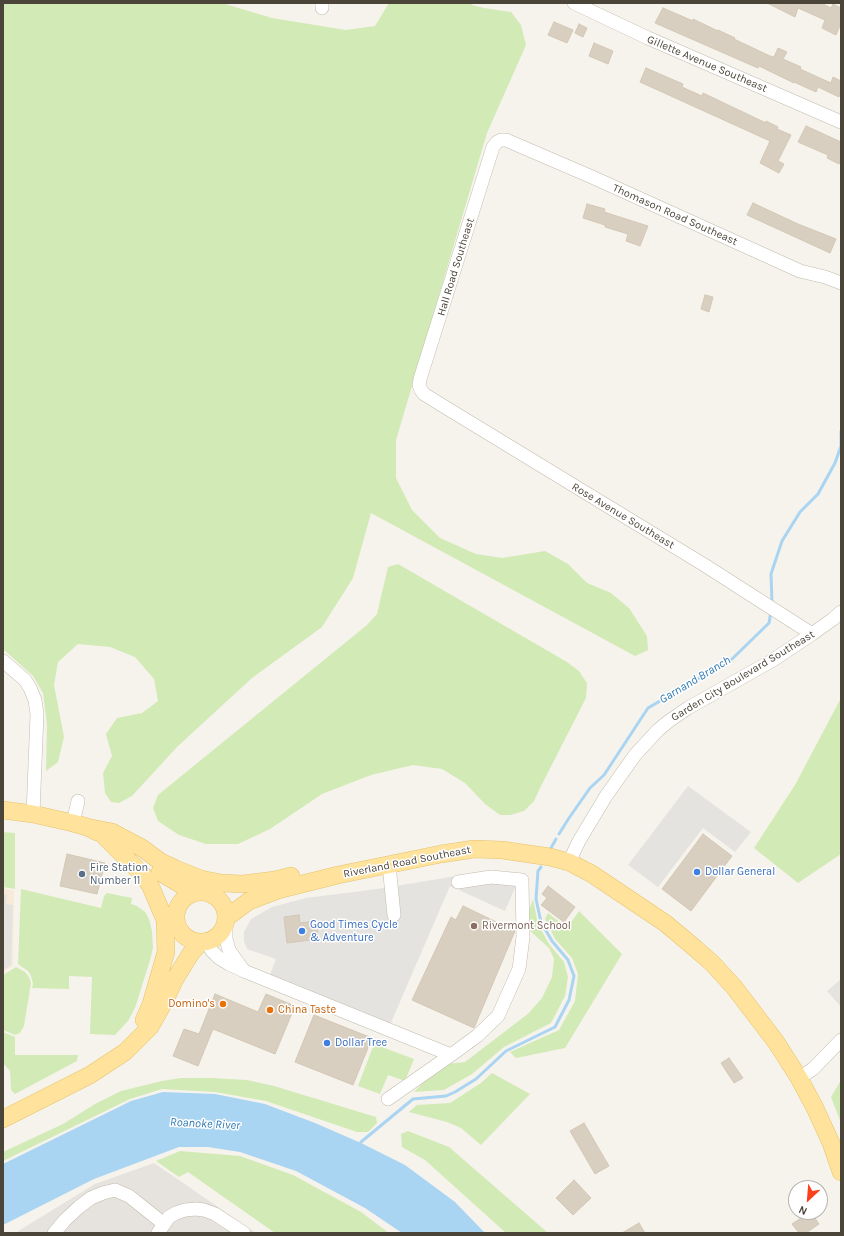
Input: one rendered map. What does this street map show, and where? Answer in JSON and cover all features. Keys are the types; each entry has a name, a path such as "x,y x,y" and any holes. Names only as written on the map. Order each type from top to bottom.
{"main road":[{"name":"Riverland Road Southeast","path":"3,810 33,814 80,825 104,836 149,866 183,886 208,892 236,894 278,890"},
{"path":"80,825 112,832 142,848 161,862 201,879 215,882 243,884 274,880 304,873 338,875"},
{"path":"104,836 143,875 150,885 165,920 166,952 151,1004 134,1043"},
{"name":"Riverland Road Southeast","path":"226,921 249,901 278,890 338,875 441,854 474,849 528,853 569,862 592,874 665,922 706,958 734,987 776,1042 799,1078 828,1136 841,1172"},
{"name":"Riverland Road Southeast","path":"149,866 170,892 177,907"},
{"path":"3,1119 90,1076 125,1052 150,1027 175,979 191,953 203,942 216,938 221,933 226,921 226,910 217,897 208,892 192,893 183,899 177,907 175,918 178,928 182,934 191,940 203,942"},
{"path":"175,979 182,934"}],"street":[{"name":"Gillette Avenue Southeast","path":"574,3 648,38 841,122"},
{"name":"Hall Road Southeast","path":"433,400 421,390 419,385 420,379 493,147 501,140 510,141"},
{"name":"Thomason Road Southeast","path":"510,141 800,272 825,277 841,283"},
{"name":"Rose Avenue Southeast","path":"433,400 641,528 706,566 812,634"},
{"name":"Garden City Boulevard Southeast","path":"569,862 579,841 606,796 635,755 658,730 688,708 773,660 812,634 841,612"},
{"path":"3,661 25,680 35,700 37,714 33,814"},
{"path":"78,801 80,825"},
{"path":"389,865 394,915"},
{"path":"388,1099 477,1036 498,1016 519,969 523,936 522,880 491,876 458,882"},
{"path":"226,921 226,940 229,950 244,971"},
{"path":"203,942 219,958 244,971 451,1055"},
{"path":"799,1078 813,1069 841,1040"},
{"path":"54,1233 65,1220 91,1198 115,1190 129,1196 161,1229 169,1217 185,1210 196,1209 215,1214 244,1233"}],"shaded area":[{"path":"688,786 751,832 735,852 703,828 658,887 628,865"},
{"path":"481,872 521,874 505,911 450,886 390,1025 270,975 276,959 247,949 244,941 244,932 251,919 272,907 306,898 377,889"},
{"path":"3,888 14,891 13,966 3,972"},
{"path":"3,894 7,895 6,904 13,905 11,965 3,970"},
{"path":"841,979 841,1007 827,991"},
{"path":"154,1163 256,1233 15,1233 95,1184"}],"green space":[{"path":"3,3 222,3 272,18 346,30 375,26 389,3 471,3 472,5 484,8 511,12 521,25 526,45 487,133 396,440 396,478 412,510 440,538 476,554 502,558 545,551 568,564 587,583 611,593 629,608 647,636 648,650 635,656 371,513 353,578 322,627 252,678 177,747 132,796 119,803 111,802 105,793 103,773 112,756 106,734 117,718 142,713 158,701 154,679 135,657 110,647 78,644 58,662 54,685 64,737 58,762 46,771 47,724 43,693 33,676 3,649"},
{"path":"398,564 567,662 579,671 587,683 586,698 534,801 524,811 510,815 500,815 485,804 465,783 442,769 413,765 371,775 322,794 270,829 238,844 206,844 179,835 158,821 153,808 158,795 367,625 377,614 388,567"},
{"path":"841,698 841,854 798,883 754,848 795,785"},
{"path":"3,832 15,833 15,889 3,887"},
{"path":"21,889 101,908 104,896 107,893 132,898 131,904 137,906 145,912 149,919 152,931 153,948 135,1008 128,1021 115,1035 90,1034 92,977 69,976 69,989 32,988 33,984 31,976 28,971 18,964"},
{"path":"533,899 538,924 549,944 564,962 568,977 565,996 551,1023 504,1047 472,1074 444,1090 414,1092 434,1071 446,1064 465,1062 529,1013 542,998 552,977 554,959 549,948 528,929 527,916"},
{"path":"579,911 622,954 565,1048 516,1058 510,1052 559,1030 575,1001 578,974 572,958 555,939 545,919 548,913 567,928"},
{"path":"16,967 25,972 31,983 24,1026 20,1033 15,1035 3,1030 3,975"},
{"path":"3,1032 15,1037 15,1055 78,1055 77,1061 15,1094 11,1090 10,1071 3,1063"},
{"path":"374,1044 414,1059 405,1081 388,1075 380,1094 358,1086"},
{"path":"492,1073 530,1094 481,1145 461,1128 447,1122 409,1112 417,1105 450,1103 481,1083"},
{"path":"181,1078 247,1080 274,1086 376,1117 377,1123 368,1132 357,1132 266,1101 215,1092 162,1089 130,1099 3,1161 3,1152 63,1124 95,1104 121,1091"},
{"path":"841,1080 841,1123 831,1097"},
{"path":"408,1131 449,1147 548,1233 506,1233 425,1160 402,1147 401,1134"},
{"path":"180,1151 240,1156 293,1175 361,1212 389,1233 275,1233 188,1172 179,1177 156,1161"}],"water":[{"name":"Roanoke River","path":"163,1092 215,1094 265,1104 315,1123 361,1143 405,1165 455,1202 485,1233 402,1233 365,1208 296,1171 240,1152 208,1147 179,1147 94,1179 3,1225 3,1164 131,1101"}],"building":[{"path":"767,3 821,3 831,8 833,4 841,8 841,23 836,35 822,28 825,20 798,8 795,17"},
{"path":"663,8 718,30 770,56 774,57 778,48 787,52 783,59 801,67 800,69 831,83 833,77 841,81 841,92 839,97 818,87 816,92 759,66 758,68 655,23"},
{"path":"554,22 573,30 567,43 548,35"},
{"path":"579,24 587,28 583,37 575,33"},
{"path":"594,43 613,51 608,64 589,56"},
{"path":"646,68 683,84 682,87 702,96 703,93 766,123 766,121 778,127 777,129 791,135 778,161 784,164 779,173 760,163 770,141 640,82"},
{"path":"806,126 841,142 841,159 839,164 827,158 828,155 798,142"},
{"path":"753,203 798,224 836,239 830,253 747,215"},
{"path":"587,204 605,209 604,212 648,226 640,246 626,241 628,234 583,218"},
{"path":"705,295 713,297 709,312 701,309"},
{"name":"Dollar General","path":"703,834 732,856 691,911 662,889"},
{"name":"Fire Station Number 11","path":"67,854 105,863 97,894 60,886"},
{"path":"548,886 575,907 564,922 541,905 547,898 542,894"},
{"path":"463,906 515,931 474,1028 412,1000 451,917 456,920"},
{"name":"Good Times Cycle & Adventure","path":"299,915 300,923 316,921 318,939 287,943 284,917"},
{"path":"215,994 258,1012 266,994 295,1006 275,1054 213,1029 198,1066 173,1056 184,1029 199,1034"},
{"path":"314,1015 372,1038 353,1085 295,1062"},
{"path":"729,1058 743,1078 734,1083 721,1063"},
{"path":"584,1123 609,1166 595,1174 570,1131"},
{"path":"574,1180 591,1198 573,1215 556,1198"},
{"path":"798,1220 816,1220 819,1224 806,1233 799,1233 792,1224"},
{"path":"639,1223 645,1233 622,1233"}],"waterway":[{"name":"Garnand Branch","path":"772,603 771,574 782,541 800,512 818,494 835,463 841,446 841,431"},
{"name":"Garnand Branch","path":"559,834 590,788 604,775 648,708 732,659 769,623 771,611"},
{"name":"Garnand Branch","path":"551,848 556,839"},
{"name":"Garnand Branch","path":"359,1146 361,1142 413,1099 446,1096 455,1092 476,1079 506,1051 555,1027 569,1000 574,976 568,960 552,941 541,922 536,899 538,871 541,867"}],"place":[{"name":"Dollar General","path":"697,872"},
{"name":"Fire Station Number 11","path":"82,874"},
{"name":"Rivermont School","path":"474,926"},
{"name":"Good Times Cycle & Adventure","path":"302,931"},
{"name":"Domino's","path":"223,1004"},
{"name":"China Taste","path":"270,1010"},
{"name":"Dollar Tree","path":"327,1043"}]}
